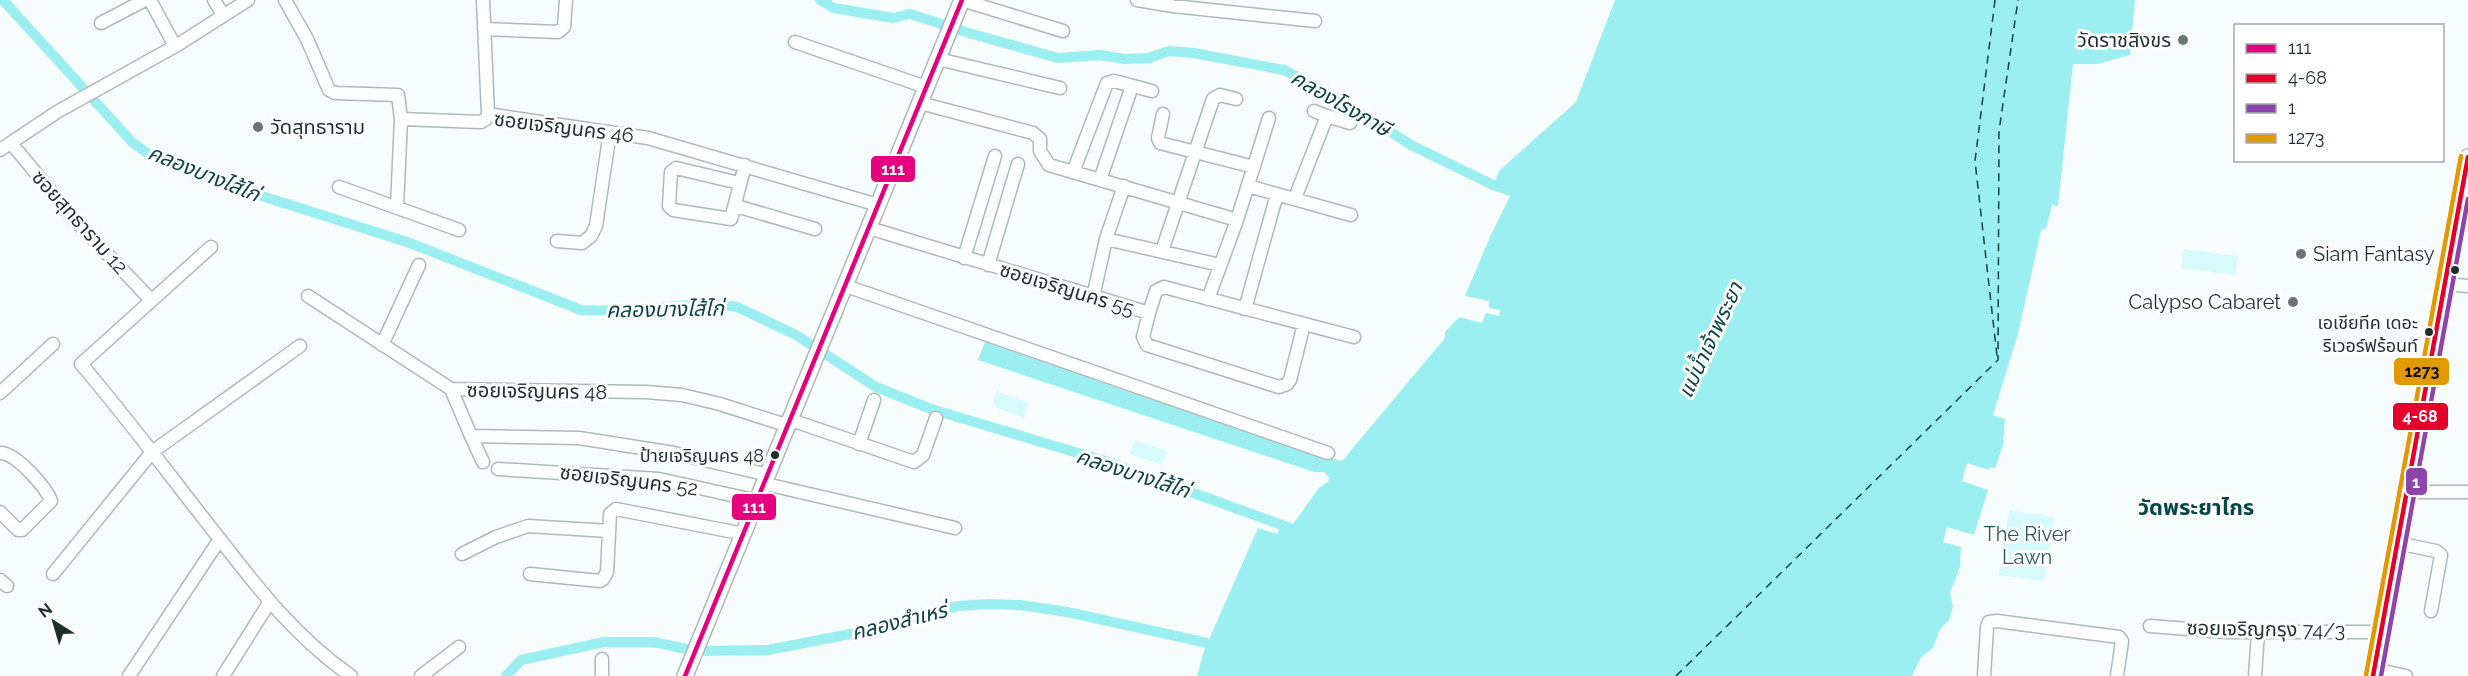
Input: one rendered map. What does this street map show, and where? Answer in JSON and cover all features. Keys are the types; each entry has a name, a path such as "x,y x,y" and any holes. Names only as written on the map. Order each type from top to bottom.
{"main road":[{"path":"685,676 962,0"},
{"path":"2373,673 2468,157"}],"street":[{"path":"101,23 145,0"},
{"path":"150,0 175,46"},
{"path":"214,0 223,15"},
{"path":"5,146 57,112 175,46 248,0"},
{"path":"285,0 307,39 329,90 335,93 396,93 399,98 401,119 397,207"},
{"path":"483,0 488,114"},
{"path":"484,29 558,32 564,27 566,0"},
{"path":"962,0 1063,31"},
{"path":"1137,0 1315,21"},
{"path":"795,42 926,87"},
{"path":"938,59 1060,88"},
{"path":"1073,172 1107,83 1114,81 1152,91"},
{"path":"1100,180 1132,86"},
{"path":"1162,251 1213,99 1220,95 1236,99"},
{"path":"920,103 1033,133 1040,139 1040,151 1049,165 1237,220"},
{"path":"1314,111 1350,123"},
{"name":"ซอยเจริญนคร 46","path":"401,119 482,122 488,114 648,138 878,205"},
{"path":"1163,114 1158,138 1160,142 1254,167"},
{"path":"1295,198 1328,116"},
{"path":"1208,299 1237,220 1269,118"},
{"path":"557,241 582,243 594,233 601,205 610,132"},
{"name":"ซอยสุทธาราม 12","path":"5,146 151,300"},
{"path":"964,258 995,156"},
{"path":"988,265 1018,164"},
{"path":"739,183 676,168 671,172 668,201 674,210 727,220 733,218 739,183 745,165"},
{"path":"1093,297 1106,239 1124,186"},
{"path":"1248,186 1351,214"},
{"path":"339,187 459,230"},
{"path":"1245,309 1277,194"},
{"path":"736,206 814,229"},
{"name":"ซอยเจริญนคร 55","path":"869,228 1149,313 1156,291 1160,287 1354,337"},
{"path":"1106,239 1220,265"},
{"path":"211,247 81,364 269,603 314,648 351,676"},
{"path":"382,345 419,265"},
{"path":"2445,284 2468,286"},
{"path":"846,286 1328,453"},
{"name":"ซอยเจริญนคร 48","path":"308,296 451,390 663,393 700,398 790,423 914,462 923,455 936,418"},
{"path":"1149,313 1143,337 1148,345 1279,387 1290,380 1304,324"},
{"path":"0,393 53,344"},
{"path":"53,574 152,452 300,346"},
{"path":"451,390 483,462"},
{"path":"859,444 874,399"},
{"path":"471,436 579,438 666,452 955,528"},
{"path":"0,453 5,453 22,465 47,491 51,501 21,530 18,530 0,512"},
{"name":"ซอยเจริญนคร 52","path":"498,469 659,479 758,501"},
{"path":"2407,492 2468,492"},
{"path":"530,574 600,581 603,579 607,572 612,510 620,509 744,534"},
{"path":"462,554 516,529 528,526 609,531"},
{"path":"129,676 220,539"},
{"path":"2397,543 2436,551 2441,555 2431,611"},
{"path":"223,676 269,603"},
{"path":"1984,676 1989,622 1997,621 2119,637 2122,641 2117,676"},
{"name":"ซอยเจริญกรุง 74/3","path":"2150,626 2259,633 2381,632"},
{"path":"2255,676 2259,633"},
{"path":"421,676 459,647"},
{"path":"602,659 602,676"},
{"path":"2373,673 2406,676"}],"green space":[{"path":"2184,249 2238,256 2235,275 2181,268"},
{"path":"997,391 1029,403 1024,418 992,406"},
{"path":"1135,440 1167,451 1162,465 1130,454"},
{"name":"The River Lawn","path":"2009,510 2054,517 2044,581 1999,575"}],"water":[{"name":"แม่น้ำเจ้าพระยา","path":"1615,0 2135,0 2130,55 2097,64 2073,64 2058,206 2052,205 2046,229 2041,230 2018,334 1993,415 2005,419 2003,445 1995,468 1990,467 1989,470 1967,463 1962,481 1988,490 1974,535 1947,527 1943,542 1961,547 1960,567 1950,593 1953,606 1949,620 1940,629 1933,648 1921,657 1912,676 1197,676 1204,651 1258,528 1277,534 1282,523 1293,524 1319,488 1329,481 1329,478 1324,472 1314,472 978,360 985,342 1286,446 1342,461 1445,338 1445,332 1459,317 1482,323 1486,313 1499,316 1500,310 1489,308 1489,301 1465,296 1512,192 1495,182 1499,171 1576,102"}],"waterway":[{"name":"คลองบางไส้ไก่","path":"3,0 132,142 154,158 240,189 407,242 581,310 627,311 707,303 737,307 796,335 876,387 931,409 1108,462 1293,529"},
{"name":"คลองโรงภาษี","path":"820,0 834,8 893,18 910,14 1058,58 1100,55 1125,59 1149,58 1169,51 1194,53 1284,70 1339,99 1411,145 1491,184 1522,195"},
{"name":"คลองสำเหร่","path":"506,676 521,660 604,642 653,642 696,651 768,650 871,630 958,606 988,604 1020,605 1067,612 1203,642 1220,648"}],"ferry route":[{"path":"1995,0 1975,161 1997,356"},
{"path":"1676,676 1998,360 1999,131 2018,0"}],"transit line":[{"name":"111","path":"685,676 962,0"},
{"name":"1273","path":"2366,675 2461,156"},
{"name":"4-68","path":"2373,676 2468,157"},
{"name":"1","path":"2381,676 2468,199"}],"place":[{"name":"วัดราชสิงขร","path":"2183,40"},
{"name":"วัดสุทธาราม","path":"258,127"},
{"name":"Siam Fantasy","path":"2301,254"},
{"name":"Calypso Cabaret","path":"2293,302"},
{"name":"เอเชียทีค เดอะ ริเวอร์ฟร้อนท์","path":"2429,332"},
{"name":"ป้ายเจริญนคร 48","path":"775,455"}],"district":[{"name":"วัดพระยาไกร","path":"2196,507"}]}
